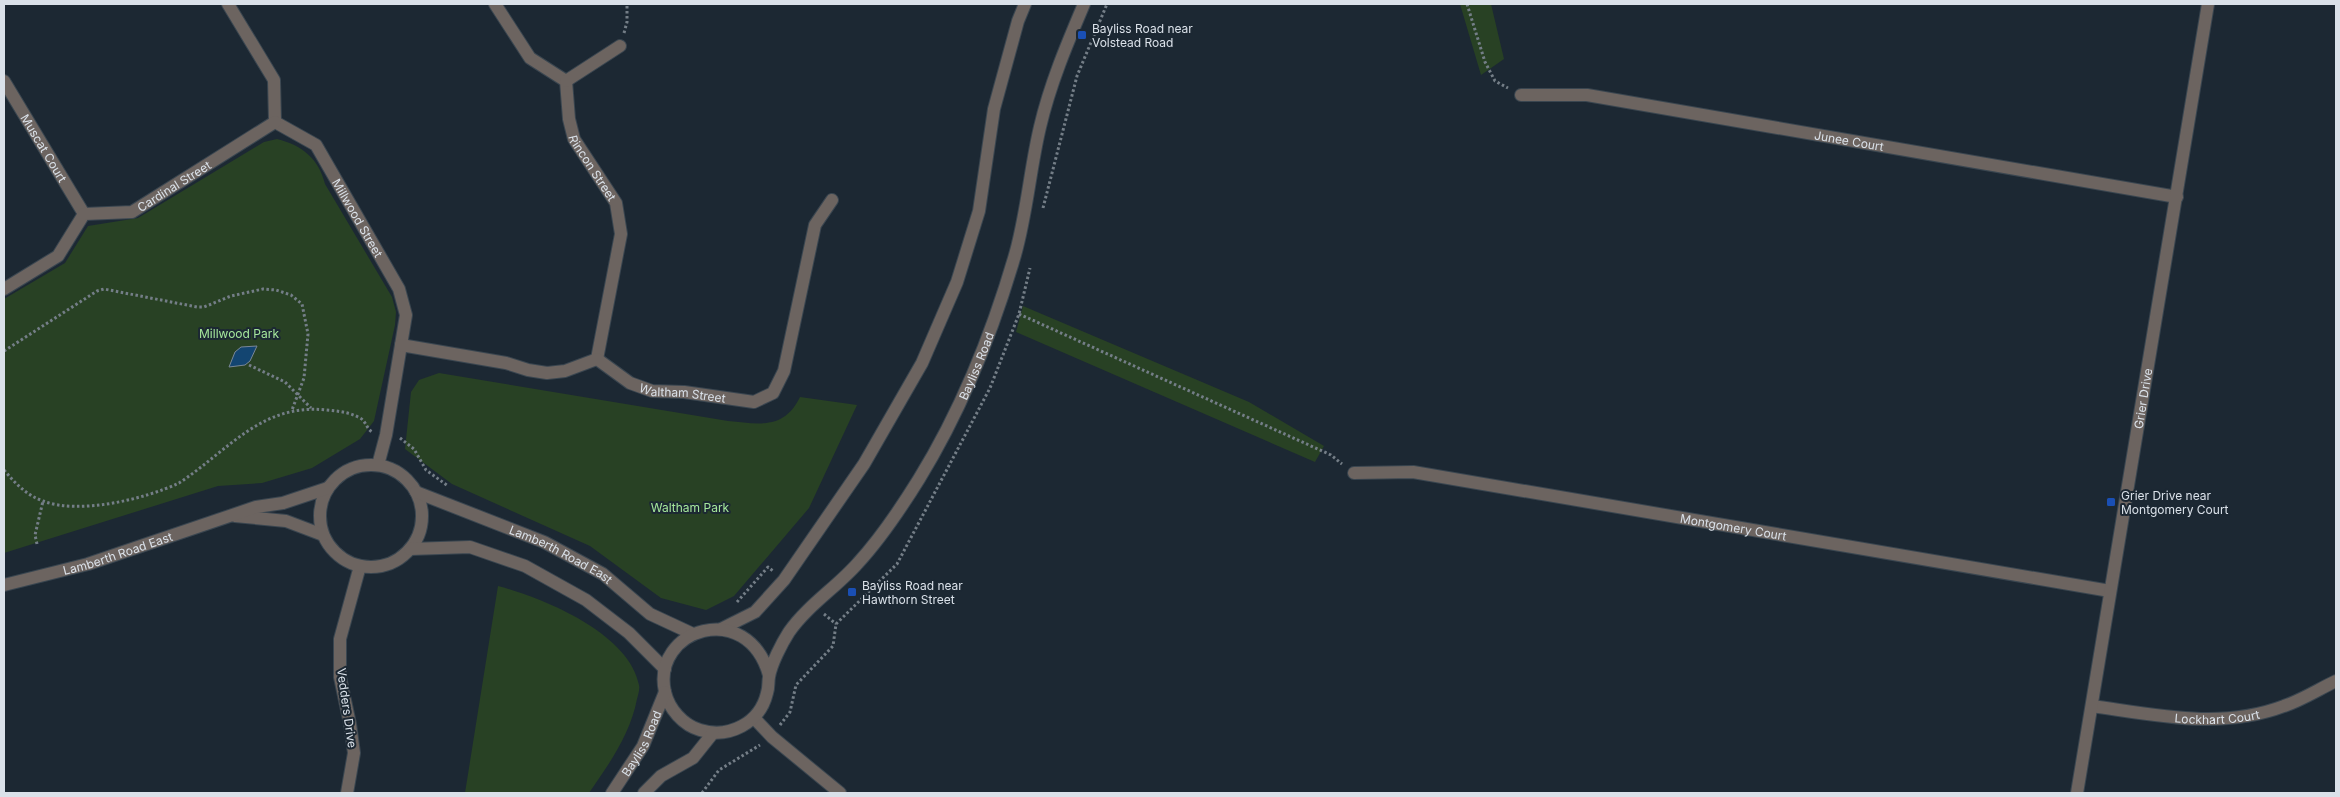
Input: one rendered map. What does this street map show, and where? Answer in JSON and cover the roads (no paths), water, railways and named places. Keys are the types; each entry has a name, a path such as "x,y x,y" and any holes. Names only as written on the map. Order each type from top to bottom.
{"street":[{"path":"228,4 274,80 275,122"},
{"path":"495,4 530,58 566,81 620,46"},
{"name":"Bayliss Road","path":"721,629 755,612 784,580 864,464 922,363 957,282 979,211 994,109 1018,21 1025,4"},
{"name":"Bayliss Road","path":"769,675 789,633 814,605 859,562 904,504 943,439 977,369 1016,253 1040,126 1060,59 1084,4"},
{"name":"Grier Drive","path":"2077,793 2208,4"},
{"name":"Muscat Court","path":"4,80 84,214"},
{"name":"Rincon Street","path":"566,81 569,119 574,138 616,203 621,234 598,359"},
{"name":"Junee Court","path":"1521,95 1587,95 2177,197"},
{"name":"Cardinal Street","path":"84,214 132,212 275,122"},
{"name":"Millwood Street","path":"275,122 316,145 399,289 406,315 386,435 378,465"},
{"name":"Waltham Street","path":"598,359 630,384 652,390 684,392 754,402 773,393 784,371 815,225 832,200"},
{"path":"4,289 58,256 84,214"},
{"path":"401,345 506,363 528,370 547,373 565,371 598,359"},
{"name":"Lamberth Road East","path":"4,585 88,564 256,507 302,498 328,488 338,477 350,470 363,466 378,465 393,470 406,479 416,492 544,542 604,574 650,614 694,634"},
{"name":"Montgomery Court","path":"1354,473 1413,472 2110,591"},
{"path":"328,488 321,503 320,519 323,535 332,549 344,560 360,566 373,567 387,564 399,558 410,549 418,536 422,522 421,506 416,492"},
{"name":"Lamberth Road East","path":"230,516 286,521 323,535"},
{"name":"Lamberth Road East","path":"410,549 470,547 525,566 586,600 629,633 666,669"},
{"name":"Vedders Drive","path":"347,793 354,753 340,677 340,639 360,566"},
{"name":"Bayliss Road","path":"612,793 643,746 665,692 666,669 676,648 694,634 707,629 721,629 738,633 753,644 764,658 769,675 768,691 763,706 754,718 735,730 713,733 696,729 682,720 671,707 665,692"},
{"name":"Lockhart Court","path":"2092,706 2196,720 2242,717 2284,706 2336,681"},
{"path":"754,718 772,737 840,793"},
{"path":"644,793 661,776 693,758 713,733"}],"place":[{"name":"Bayliss Road near Volstead Road","path":"1082,35"},
{"name":"Grier Drive near Montgomery Court","path":"2111,502"},
{"name":"Bayliss Road near Hawthorn Street","path":"852,592"}],"park label":[{"name":"Millwood Park","path":"239,333"},
{"name":"Waltham Park","path":"690,507"}]}
